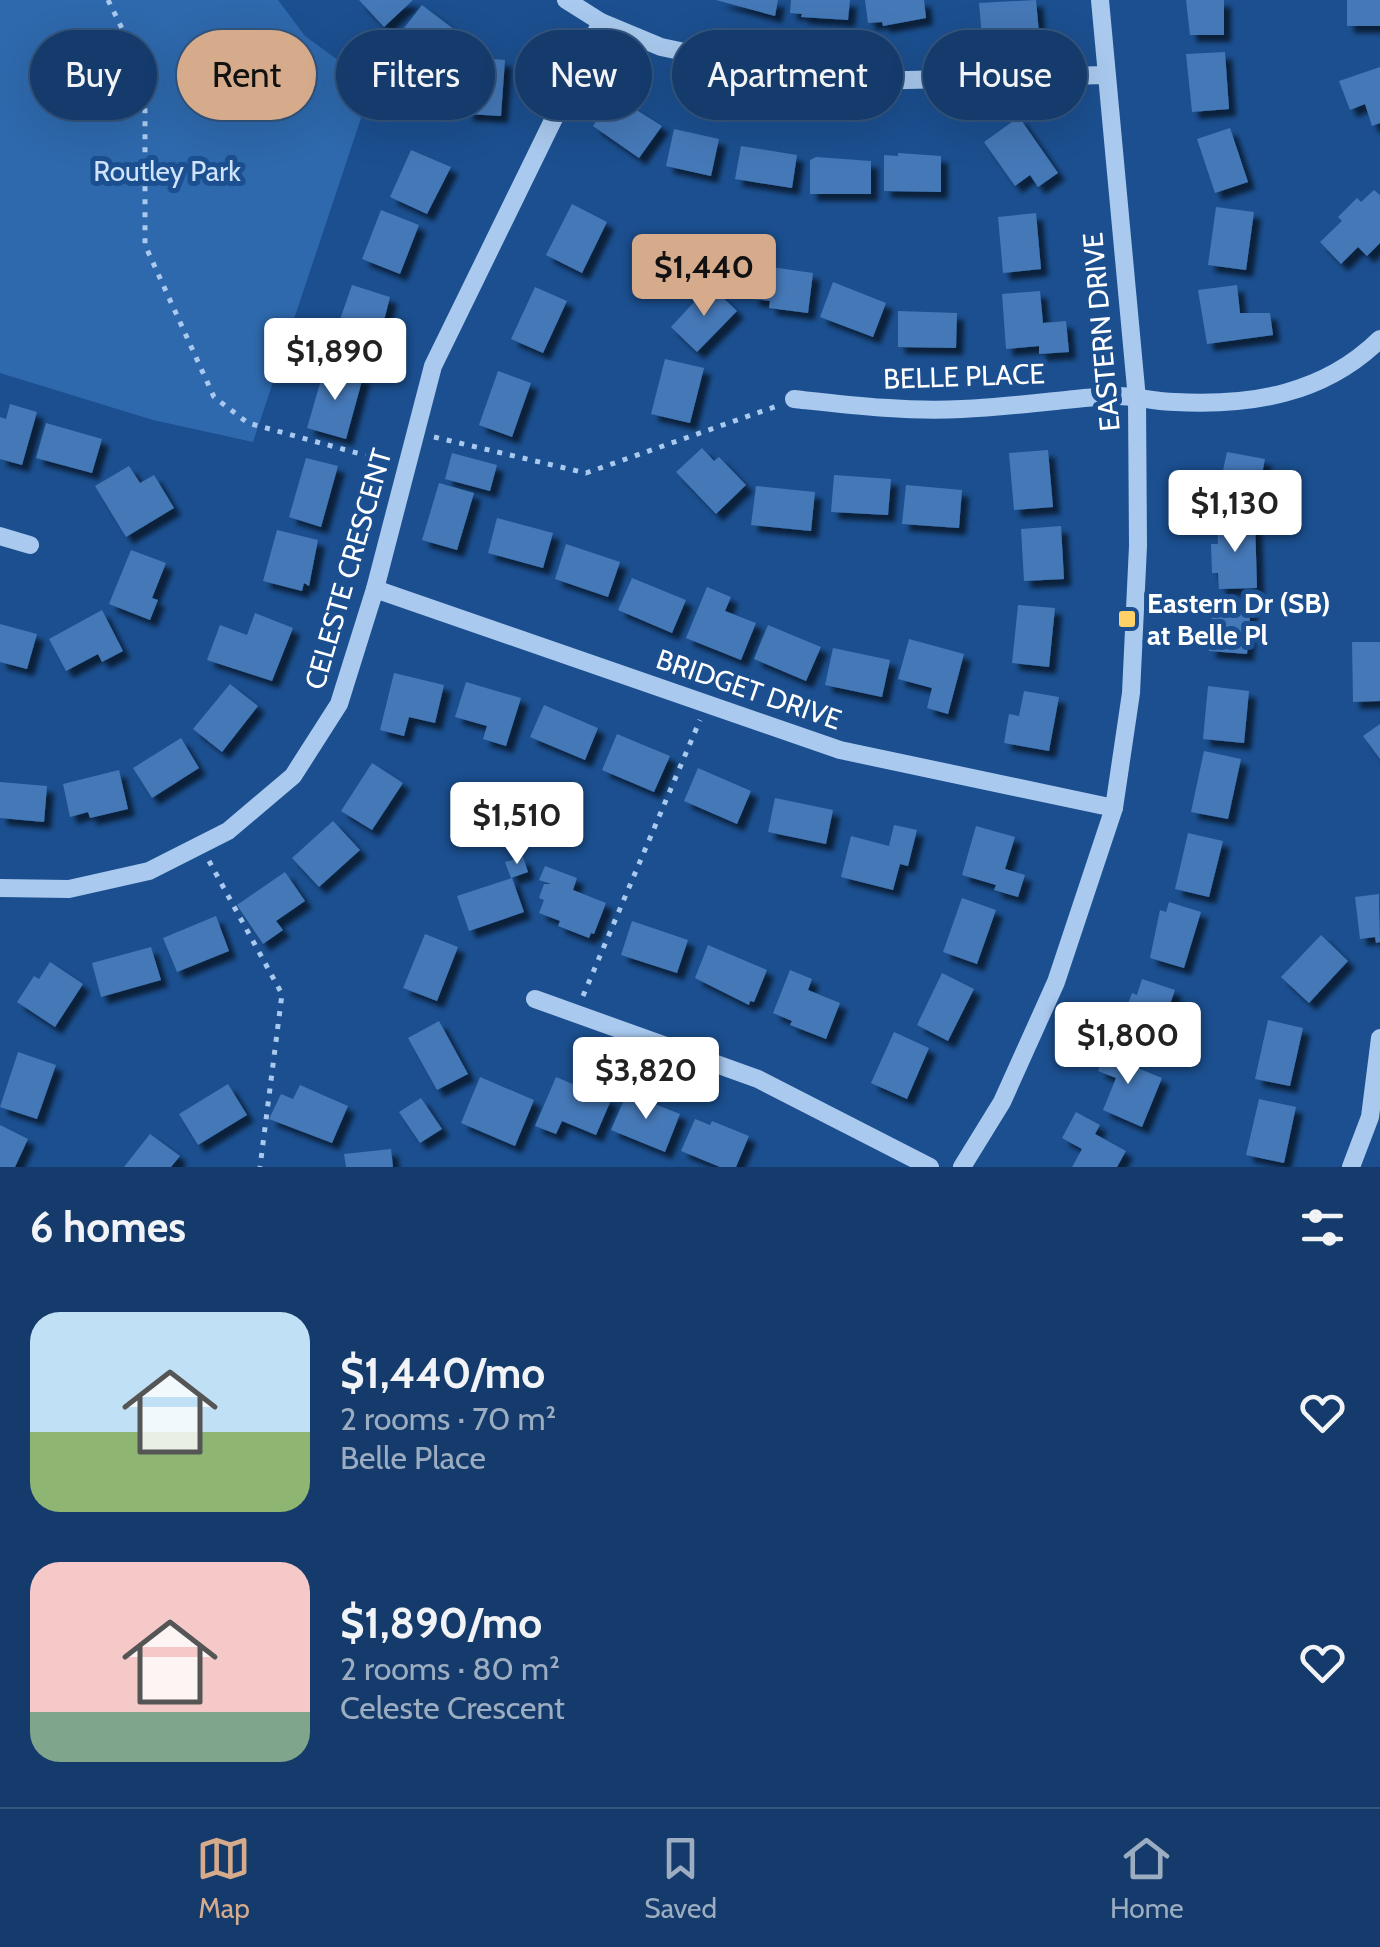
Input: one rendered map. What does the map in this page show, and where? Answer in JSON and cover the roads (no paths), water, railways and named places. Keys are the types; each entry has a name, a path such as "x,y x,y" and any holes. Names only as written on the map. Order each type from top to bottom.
{"street":[{"path":"566,0 600,22 661,47 827,82 1106,74"},
{"name":"EASTERN DRIVE","path":"962,1167 1002,1102 1056,982 1114,808 1130,693 1138,546 1137,399 1100,0"},
{"name":"CELESTE CRESCENT","path":"0,890 69,889 149,871 228,831 293,776 339,704 375,589 433,366 600,22"},
{"name":"BELLE PLACE","path":"794,399 961,410 1111,395 1176,402 1250,400 1298,392 1331,378 1380,339"},
{"path":"0,536 30,545"},
{"name":"BRIDGET DRIVE","path":"375,589 840,750 1114,808"},
{"path":"535,1000 758,1079 930,1167"},
{"path":"1351,1167 1370,1117 1380,1038"}],"place":[{"name":"Eastern Dr (SB) at Belle Pl","path":"1127,619"}],"park label":[{"name":"Routley Park","path":"167,171"}]}
